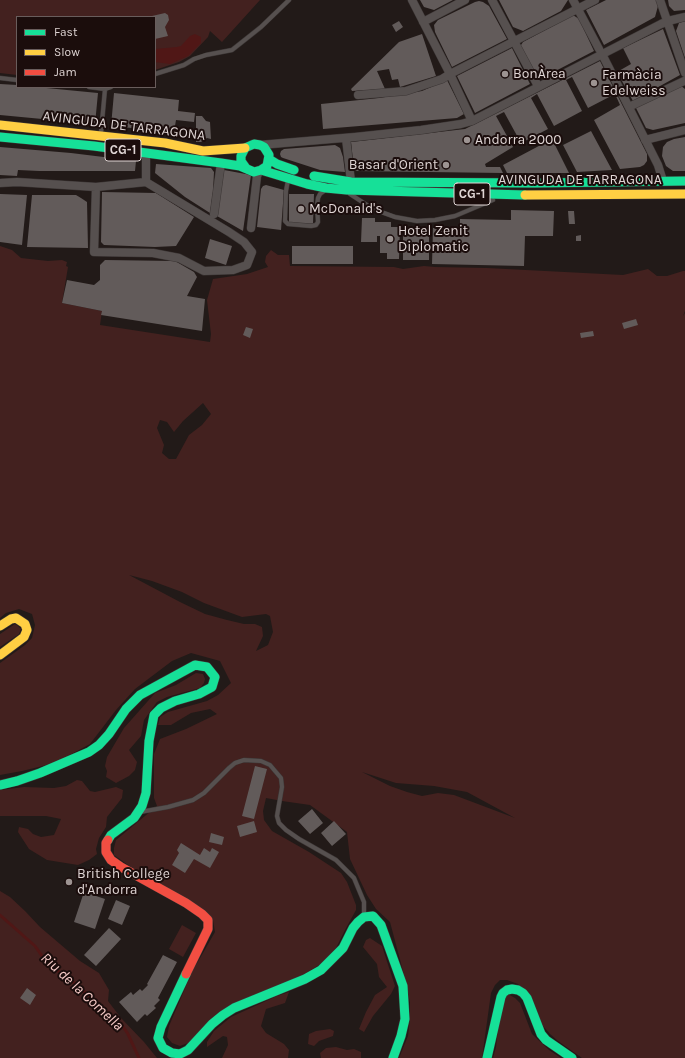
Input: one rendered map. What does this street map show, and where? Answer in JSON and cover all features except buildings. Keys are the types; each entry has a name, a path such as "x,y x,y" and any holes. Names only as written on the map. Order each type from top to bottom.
{"main road":[{"name":"AVINGUDA DE TARRAGONA","path":"0,125 165,143 211,151 245,148"},
{"name":"AVINGUDA DE TARRAGONA","path":"0,137 146,153 221,163 246,168"},
{"name":"CG-1","path":"245,148 251,145 260,145"},
{"path":"260,145 267,151 269,159 267,166 260,171"},
{"path":"245,148 242,152 241,161 246,168"},
{"name":"AVINGUDA DE TARRAGONA","path":"269,159 277,164 313,176 351,182 535,184 685,181"},
{"name":"CG-1","path":"246,168 250,171 260,171"},
{"name":"AVINGUDA DE TARRAGONA","path":"260,171 307,184 331,189 347,190 512,194 685,194"},
{"path":"0,626 11,619 16,618 25,624 27,630 24,637 0,655"},
{"path":"0,785 40,774 89,752 99,745 109,734 126,709 140,695 195,665 207,667 215,677 212,687 199,694 161,708 154,715 149,741 146,793 142,806 134,818 111,835 106,843 106,852 111,860 186,903 208,920 208,929 182,981 161,1027 158,1038 163,1048 172,1053 180,1054 188,1050 212,1024 234,1008 305,979 321,970 343,948 353,928 358,922 364,917 373,916 381,925 403,986 405,1018 397,1050 393,1058"},
{"path":"487,1058 501,997 503,992 512,989 518,990 527,998 541,1034 546,1040 572,1058"}],"street":[{"path":"412,0 452,73 472,121"},
{"path":"424,22 465,0"},
{"path":"492,0 538,86"},
{"path":"573,0 658,165 663,181"},
{"path":"358,95 406,91 442,79 595,0"},
{"path":"633,105 684,77 668,21 660,0"},
{"path":"260,145 421,130 472,121 600,52 668,21 685,18"},
{"path":"645,140 685,130"},
{"path":"346,138 351,182"},
{"path":"146,153 146,182"},
{"path":"214,214 221,163"},
{"path":"251,228 257,176 260,171"},
{"path":"0,183 17,182 96,187 146,182 244,242 252,252 248,265 233,270 204,271 179,258 153,253 94,252 96,187"}],"lane":[{"path":"156,74 184,65 206,55 232,50 261,27 289,0"},
{"path":"0,78 16,80"},
{"path":"97,88 108,88"},
{"path":"101,136 105,89"},
{"path":"289,178 286,191 285,221 288,224 316,225 318,222 318,198 324,191 331,189"},
{"path":"347,190 350,194 373,209 395,217 417,221 435,220 455,216 491,200 512,194"},
{"path":"137,813 193,800 204,793 235,763 244,760 261,761 270,765 280,778 282,787 277,816 279,823 299,839 336,860 354,878 364,902 364,917"}],"shaded area":[{"path":"0,0 260,0 222,42 210,31 208,37 190,56 179,62 156,70 156,16 16,16 16,75 0,73"},
{"path":"195,34 201,37 201,43 188,56 170,64 156,62 156,49 181,46 190,36"},
{"path":"0,246 12,250 21,258 48,261 62,260 67,262 66,266 68,267 62,303 102,311 100,325 210,342 211,334 207,300 213,279 247,274 268,267 265,262 266,256 271,250 278,255 289,255 290,266 394,267 403,269 424,266 623,275 648,269 657,276 667,276 685,271 685,311 683,316 685,313 685,1058 582,1058 558,1041 543,1026 526,994 518,984 507,980 500,980 495,985 491,993 482,1058 399,1058 408,1036 410,1018 410,1003 407,986 390,922 376,909 367,895 350,859 347,832 310,805 266,798 263,811 264,820 272,831 309,852 341,873 347,882 356,905 356,910 336,948 324,962 303,975 272,988 188,1043 180,1046 172,1043 167,1037 169,1026 192,972 215,932 213,920 114,855 114,848 116,840 157,806 154,798 154,754 160,739 186,729 217,714 210,709 191,713 171,725 158,725 160,717 168,712 207,701 218,695 231,683 220,661 191,653 172,661 135,689 116,710 90,744 55,763 0,775 0,663 25,645 32,638 35,625 32,614 19,609 6,613 0,618","holes":["203,403 211,414 202,425 189,435 176,459 169,459 162,453 164,445 157,428 160,420 167,422 174,432 183,421","129,575 152,581 182,592 204,603 242,617 266,614 270,616 273,632 268,645 256,651 263,636 262,627 255,624 244,624 205,614","362,772 396,783 434,786 467,792 515,818 454,795 438,793 422,796 390,786"]},
{"path":"15,624 21,629 19,634 0,647 0,634"},
{"path":"196,673 203,674 205,679 200,688 167,697 157,702 144,720 141,736 129,750 137,762 135,770 129,776 116,783 106,777 107,771 105,766 107,757 124,728 155,693 176,685"},
{"path":"77,780 82,781 90,791 95,792 116,787 123,790 122,798 107,817 106,827 99,838 96,849 97,854 78,865 47,860 29,849 18,832 19,827 28,829 33,834 41,837 54,835 61,819 46,816 0,816 0,790 24,787 54,788 66,786"},
{"path":"0,891 10,897 40,927 80,961 99,973 109,990 108,1001 121,1018 157,1058 0,1058"},
{"path":"182,925 196,933 183,957 169,949"},
{"path":"370,938 382,946 395,986 391,994 373,1016 364,1032 359,1029 366,1012 375,995 387,987 379,977 377,964 363,947 366,940"},
{"path":"289,992 285,1003 266,1009 261,1026 266,1033 284,1044 289,1050 288,1058 222,1058 228,1045 227,1037 223,1036 207,1047 207,1042 214,1031 231,1017"},
{"path":"508,994 520,1003 532,1034 549,1050 561,1058 493,1058 496,1047 501,1002"},
{"path":"330,1029 334,1031 333,1036 319,1041 314,1046 308,1044 309,1034 316,1031"},
{"path":"336,1047 347,1050 354,1049 361,1052 361,1058 321,1058 320,1053 326,1048"}],"waterway":[{"name":"Riu de la Comella","path":"0,915 35,946 47,963 72,981 122,1025 128,1034 139,1058"}],"traffic: fast":[{"path":"0,137 94,146 221,163 240,166 254,172 267,166 269,155 264,147 254,144 245,148 241,156 241,161 246,168"},
{"path":"269,159 277,164 294,170"},
{"path":"261,170 307,184 347,190 525,195"},
{"path":"314,176 351,182 535,183 685,181"},
{"path":"0,785 40,773 89,752 99,745 109,734 126,709 140,695 195,665 207,667 215,677 212,687 199,694 175,701 161,708 154,715 149,741 146,793 142,806 134,818 111,835 108,840"},
{"path":"186,974 161,1027 158,1038 163,1048 172,1053 180,1054 188,1050 212,1024 234,1008 305,979 321,970 343,948 353,928 358,922 364,917 373,916 381,925 403,986 405,1019 393,1058"},
{"path":"487,1058 501,997 507,990 512,989 518,990 527,998 541,1034 546,1040 572,1058"}],"traffic: slow":[{"path":"0,125 165,143 203,151 245,148"},
{"path":"525,195 685,194"},
{"path":"0,626 11,619 16,618 25,624 27,630 24,637 0,655"}],"traffic: jam":[{"path":"108,840 106,843 106,852 111,860 186,903 208,920 208,929 186,974"}],"place":[{"name":"BonÀrea","path":"505,74"},
{"name":"Farmàcia Edelweiss","path":"594,83"},
{"name":"Andorra 2000","path":"467,140"},
{"name":"Basar d'Orient","path":"446,165"},
{"name":"McDonald's","path":"301,209"},
{"name":"Hotel Zenit Diplomatic","path":"390,239"},
{"name":"British College d'Andorra","path":"69,882"}]}
